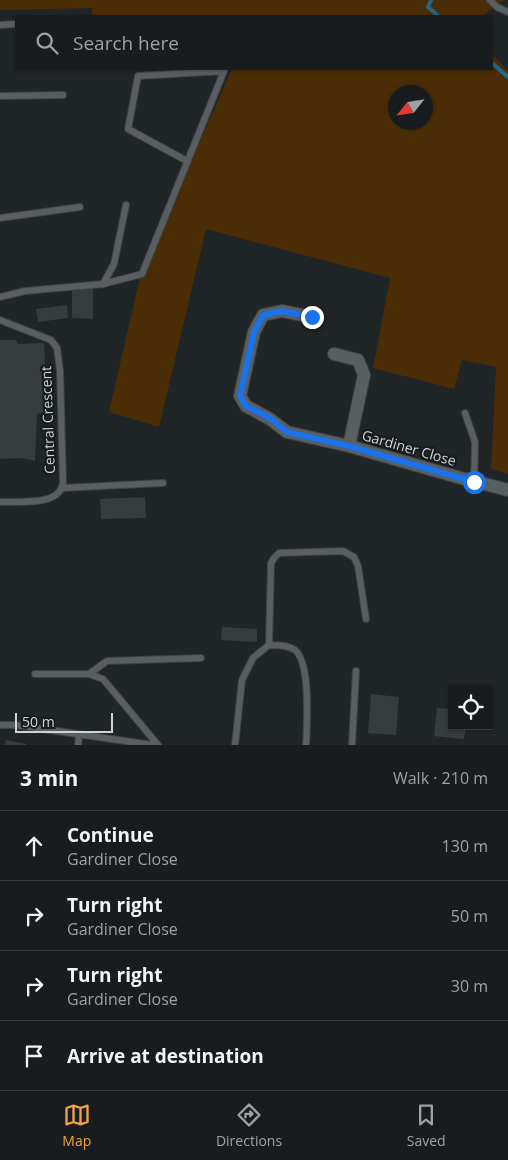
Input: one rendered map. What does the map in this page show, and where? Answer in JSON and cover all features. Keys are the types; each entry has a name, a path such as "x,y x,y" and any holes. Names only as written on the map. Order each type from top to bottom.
{"street":[{"name":"Gardiner Close","path":"312,317 282,311 263,315 254,332 240,396 246,406 270,418 287,432 349,446 508,490"},
{"name":"Gardiner Close","path":"334,354 358,360 364,375 349,446"}],"lane":[{"path":"490,0 497,7 508,12"},
{"path":"0,25 15,24"},
{"path":"0,297 26,291 103,284 142,274 224,70 138,76 128,129 187,161"},
{"path":"0,96 63,95"},
{"path":"103,284 114,264 126,205"},
{"path":"0,218 80,207"},
{"name":"Central Crescent","path":"0,320 51,340 56,348 60,370 62,488 59,494 50,499 0,502"},
{"path":"465,414 475,442 474,482"},
{"path":"62,488 163,483"},
{"path":"269,645 272,563 279,553 344,551 354,557 358,566 366,618"},
{"path":"235,745 242,680 253,658 269,645 279,645 294,650 302,660 306,683 306,745"},
{"path":"89,674 107,661 201,658"},
{"path":"352,745 356,671"},
{"path":"35,674 89,674 103,679 158,745"},
{"path":"0,725 79,734 112,742 152,745"},
{"path":"78,745 79,734"}],"shaded area":[{"path":"0,0 504,0 483,15 92,15 92,8 0,10"},
{"path":"493,54 508,71 508,474 491,469 496,367 462,360 454,389 373,368 390,278 206,229 159,427 109,412 140,277 232,70 493,70"}],"building":[{"path":"72,289 93,289 93,319 72,318"},
{"path":"67,305 68,318 38,322 36,309"},
{"path":"0,340 16,340 18,344 44,343 47,412 37,414 35,461 21,458 0,459"},
{"path":"145,497 146,518 101,519 100,499"},
{"path":"222,627 257,629 257,642 221,640"},
{"path":"371,694 399,697 396,735 368,733"},
{"path":"437,708 448,709 448,730 465,730 464,739 434,736"},
{"path":"6,740 26,744 26,745 5,745"}],"waterway":[{"path":"431,0 428,7 437,15"},
{"path":"493,64 508,77"}],"route":[{"path":"312,317 282,311 263,315 254,332 240,396 246,406 270,418 287,432 349,446 474,482"}]}
